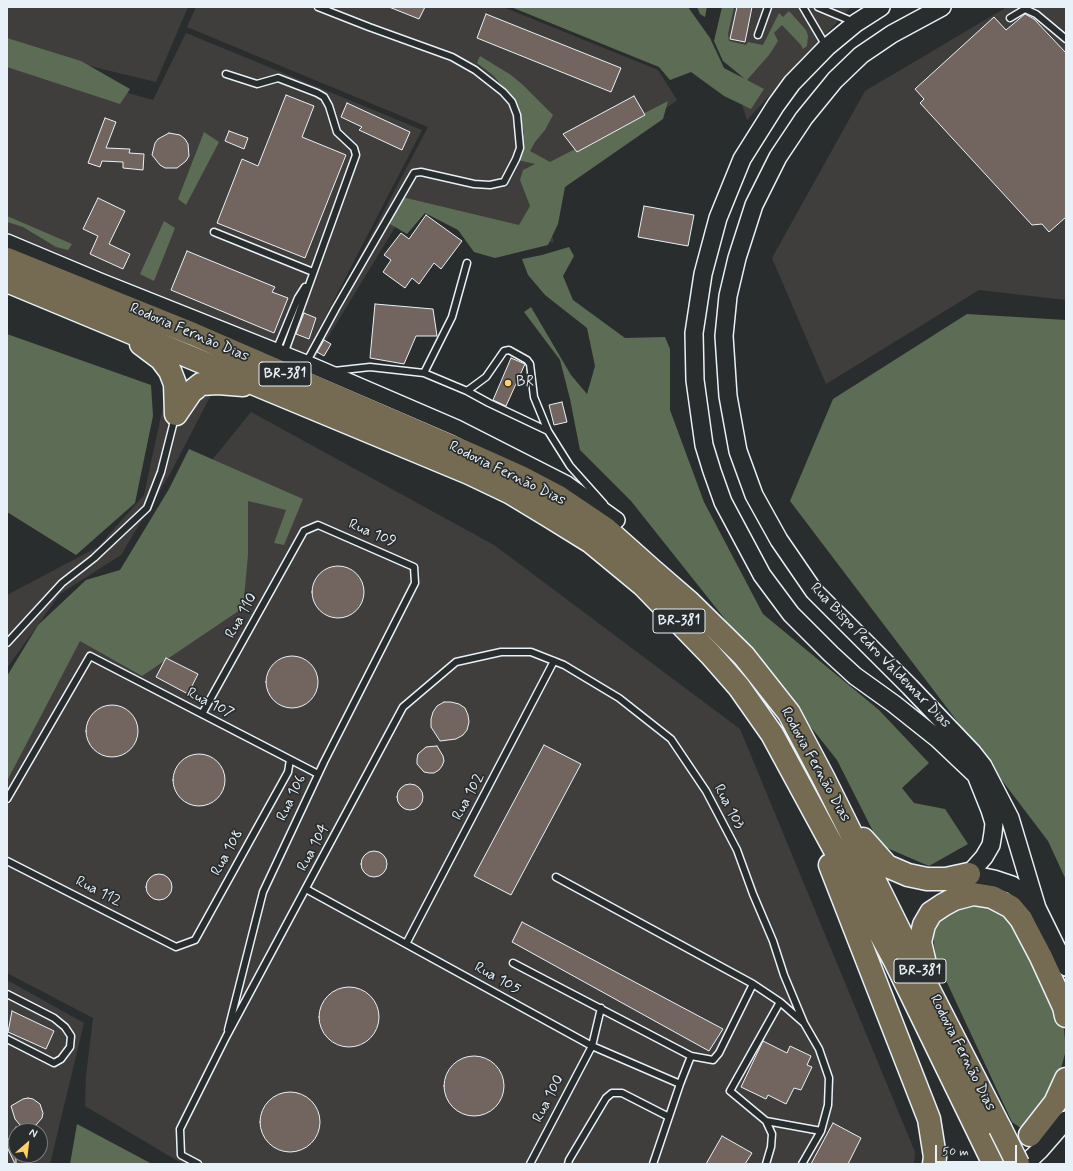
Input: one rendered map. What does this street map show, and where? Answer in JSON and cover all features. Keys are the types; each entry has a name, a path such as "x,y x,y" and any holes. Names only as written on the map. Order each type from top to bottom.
{"highway":[{"name":"Rodovia Fernão Dias","path":"7,259 193,334 521,477 560,497 605,528 689,602 744,656 789,713 842,813 926,984 1018,1164"},
{"name":"Rodovia Fernão Dias","path":"7,281 469,473 511,494 591,542 643,585 739,687 772,734 894,959 994,1164"},
{"name":"BR-381","path":"123,329 161,360 170,371 175,384 176,414"},
{"path":"176,414 191,392 201,384 218,383 258,386"},
{"name":"BR-381","path":"617,520 648,550 689,602"},
{"name":"BR-381","path":"842,813 887,866 908,875 927,879 946,879 969,874"},
{"name":"BR-381","path":"826,834 830,865 930,1119 935,1157 934,1164"},
{"name":"BR-381","path":"926,984 926,964 920,942 924,925 931,913 943,904 954,899 973,894 992,897 1011,907 1021,919 1041,957 1064,1007 1066,1016"},
{"path":"1035,1142 1066,1079"}],"main road":[{"name":"Rua Bispo Pedro Valdemar Dias","path":"881,7 856,23 827,47 792,83 772,110 742,159 718,218 703,274 694,333 695,380 704,445 724,502 762,575 791,614 831,654 855,676 894,704 938,739 976,775 994,823 991,845 984,857 969,874"},
{"name":"Rua Bispo Pedro Valdemar Dias","path":"942,7 892,34 861,55 830,85 804,118 778,157 754,205 737,258 728,296 724,336 728,396 738,451 754,495 779,540 814,590 910,687 972,752 983,766 1010,818 1037,908"},
{"path":"969,874 994,879 1012,886 1024,894 1037,908 1066,967"},
{"path":"999,1164 1035,1142 1066,1120"},
{"path":"1025,1164 1035,1142"}],"street":[{"name":"Rodovia Fernão Dias","path":"7,242 100,281 306,363 458,428 567,484 617,520"}],"lane":[{"path":"306,363 414,173 421,172 474,184 490,185 504,182 516,160 520,148 517,115 512,102 503,92 475,70 452,58 318,7"},
{"path":"758,35 768,7"},
{"path":"803,7 827,47"},
{"path":"818,7 856,23"},
{"path":"1010,18 1025,9 1036,14 1066,39"},
{"path":"226,74 257,84 278,78 324,97 329,106 337,132 354,148 356,155 312,275 280,353"},
{"path":"214,232 312,275"},
{"path":"424,373 452,317 467,263"},
{"path":"467,391 486,377 504,351 509,350 527,360 530,364 534,397 548,431 570,466 594,491 617,520"},
{"path":"326,372 370,366 424,373 467,391 488,403 548,431"},
{"path":"7,643 62,583 94,558 147,508 161,472 176,414"},
{"name":"Rua 109","path":"304,531 318,525 414,567 416,583"},
{"name":"Rua 110","path":"202,714 304,531"},
{"name":"Rua 106","path":"226,1037 263,892 318,774 416,583"},
{"name":"Rua 104","path":"198,1164 181,1155 180,1129 226,1037 403,708 456,662 501,652 531,652 554,661"},
{"name":"Rua 107","path":"7,799 90,656 318,774"},
{"name":"Rua 102","path":"406,944 554,661"},
{"name":"Rua 103","path":"554,661 564,665 619,698 671,739 706,791 737,850 753,894 773,941 784,975 804,1023 819,1049 829,1078 828,1105 822,1131 802,1164"},
{"name":"Rua 108","path":"176,946 196,940 288,772 290,760"},
{"name":"Rua 112","path":"7,861 176,946"},
{"name":"Rua 103","path":"556,877 753,984 780,1002 804,1023"},
{"name":"Rua 105","path":"306,889 592,1046 680,1084"},
{"path":"513,962 691,1056 713,1060 719,1053 753,984"},
{"path":"7,994 54,1018 65,1026 71,1036 70,1047 61,1059 54,1063 7,1039"},
{"path":"766,1164 771,1147 772,1134 766,1121 730,1091 780,1002"},
{"name":"Rua 100","path":"530,1164 592,1046 601,1008"},
{"path":"653,1164 691,1056"},
{"path":"568,1164 606,1098 612,1094 622,1093 669,1117"},
{"path":"766,1121 822,1131"}],"shaded area":[{"path":"7,7 188,7 156,82 7,46"},
{"path":"196,7 503,7 658,70 677,100 543,201 554,243 408,206 316,357 308,355 428,127 187,27"},
{"path":"723,7 851,7 747,120 738,92 741,73 724,56"},
{"path":"1007,7 1066,7 1066,300 979,290 826,384 772,258 865,91"},
{"path":"186,33 422,130 305,356 7,232 7,59 153,100"},
{"path":"169,379 211,395 171,472 121,555 60,594 7,668 7,595 98,547 144,495"},
{"path":"251,412 494,545 740,729 915,1152 914,1164 183,1164 85,1106 86,1076 93,1018 7,973 7,726 28,687"},
{"path":"7,980 84,1023 50,1164 7,1164"}],"green space":[{"path":"511,7 688,7 710,38 724,68 745,79 723,61 714,41 722,7 734,7 728,34 729,41 746,45 748,42 763,45 779,13 783,17 789,11 806,30 808,36 807,46 803,49 782,25 774,33 778,41 769,55 747,80 764,89 751,109 724,96 691,72 670,80 659,67"},
{"path":"697,7 707,7 705,17 700,14"},
{"path":"7,38 81,61 130,89 120,104 7,67"},
{"path":"480,56 511,75 553,115 545,130 530,151 550,162 668,101 663,119 565,187 558,224 548,245 495,258 474,252 458,230 425,213 407,234 390,224 402,197 519,225 530,206 520,180 523,170 535,164 518,160 524,133 517,104 494,76 477,63"},
{"path":"204,132 219,142 186,205 178,199"},
{"path":"7,216 72,244 68,250 56,247 23,227 7,222"},
{"path":"164,221 175,228 154,281 140,274"},
{"path":"569,247 574,256 563,276 573,300 625,338 665,337 670,349 670,410 704,502 763,614 879,710 929,763 902,788 914,803 945,809 968,844 929,866 880,845 837,760 631,501 580,450 570,399 560,360 524,312 531,307 571,375 587,394 595,366 587,328 545,295 528,275 522,259"},
{"path":"967,314 1066,320 1066,880 1048,841 790,501 833,399"},
{"path":"7,334 151,385 153,416 135,503 76,555 7,512"},
{"path":"189,449 303,499 284,545 274,543 286,510 248,501 248,555 243,608 142,676 80,641 7,781 7,676 38,625 86,580 120,570 169,489"},
{"path":"968,900 1014,915 1063,1020 1066,1050 1056,1087 1022,1129 1012,1122 936,959 933,936 939,921 951,909"},
{"path":"77,1124 152,1164 70,1164"}],"building":[{"path":"389,7 425,7 419,19"},
{"path":"737,7 752,7 745,42 730,39"},
{"path":"486,14 621,68 611,92 477,38"},
{"path":"1025,14 1034,19 1066,53 1066,217 1049,232 1042,224 1032,225 920,103 924,99 915,89 994,17 1006,30"},
{"path":"286,95 314,106 302,137 346,155 305,258 217,223 242,159 258,166"},
{"path":"634,96 645,115 577,152 563,134"},
{"path":"347,103 410,132 402,150 359,130 362,127 341,117"},
{"path":"105,118 116,122 106,148 130,149 129,153 144,154 143,170 123,168 123,162 102,161 100,167 88,163"},
{"path":"229,131 248,138 244,149 225,141"},
{"path":"169,133 180,135 188,144 189,156 186,161 177,168 165,168 160,165 152,155 155,143 158,139"},
{"path":"98,198 125,211 109,244 130,254 123,269 90,254 98,236 83,229"},
{"path":"644,206 694,215 688,246 638,237"},
{"path":"426,215 462,241 441,269 434,263 419,284 412,278 405,288 383,272 391,260 384,255 401,233 409,239"},
{"path":"187,251 275,287 272,292 288,298 274,333 171,290"},
{"path":"375,304 433,309 437,336 416,336 404,364 370,358"},
{"path":"304,313 316,318 309,339 296,334"},
{"path":"324,340 331,344 324,356 317,352"},
{"name":"BR","path":"511,358 525,364 506,406 493,400"},
{"path":"562,402 567,422 554,425 549,405"},
{"path":"338,566 348,568 356,574 362,582 364,592 362,602 356,610 348,616 338,618 328,616 320,610 314,602 312,592 314,582 320,574 328,568"},
{"path":"292,656 302,658 310,664 316,672 318,682 316,692 310,700 302,706 292,708 282,706 274,700 268,692 266,682 268,672 274,664 282,658"},
{"path":"166,658 198,674 188,694 156,677"},
{"path":"444,702 459,704 465,708 469,722 467,730 463,735 456,739 440,741 431,727 431,719 437,706"},
{"path":"112,705 122,707 130,713 136,721 138,731 136,741 130,749 122,755 112,757 102,755 94,749 88,741 86,731 88,721 94,713 102,707"},
{"path":"544,745 581,764 511,895 474,876"},
{"path":"437,746 443,756 444,761 442,766 434,773 424,772 417,764 418,754 426,747"},
{"path":"199,754 209,756 217,762 223,770 225,780 223,790 217,798 209,804 199,806 189,804 181,798 175,790 173,780 175,770 181,762 189,756"},
{"path":"410,784 419,788 423,797 419,806 410,810 401,806 397,797 401,788"},
{"path":"374,851 383,855 387,864 383,873 374,877 365,873 361,864 365,855"},
{"path":"159,874 168,878 172,887 168,896 159,900 150,896 146,887 150,878"},
{"path":"522,922 723,1029 709,1051 512,942"},
{"path":"349,987 365,992 370,996 374,1001 379,1017 374,1033 370,1038 365,1042 349,1047 333,1042 328,1038 324,1033 319,1017 324,1001 328,996 333,992"},
{"path":"12,1011 54,1031 46,1049 8,1032"},
{"path":"763,1041 787,1053 790,1046 811,1056 807,1065 812,1067 801,1090 794,1088 786,1104 768,1095 766,1099 741,1087"},
{"path":"474,1056 490,1061 495,1065 499,1070 504,1086 499,1102 495,1107 490,1111 474,1116 458,1111 453,1107 449,1102 444,1086 449,1070 453,1065 458,1061"},
{"path":"290,1092 306,1097 311,1101 315,1106 320,1122 315,1138 311,1143 306,1147 290,1152 274,1147 269,1143 265,1138 260,1122 265,1106 269,1101 274,1097"},
{"path":"23,1099 33,1099 40,1104 43,1113 42,1118 38,1123 18,1123 15,1119 11,1106"},
{"path":"833,1123 861,1138 848,1164 811,1164"},
{"path":"722,1136 752,1153 745,1164 706,1164"}],"place":[{"name":"BR","path":"508,383"}]}
